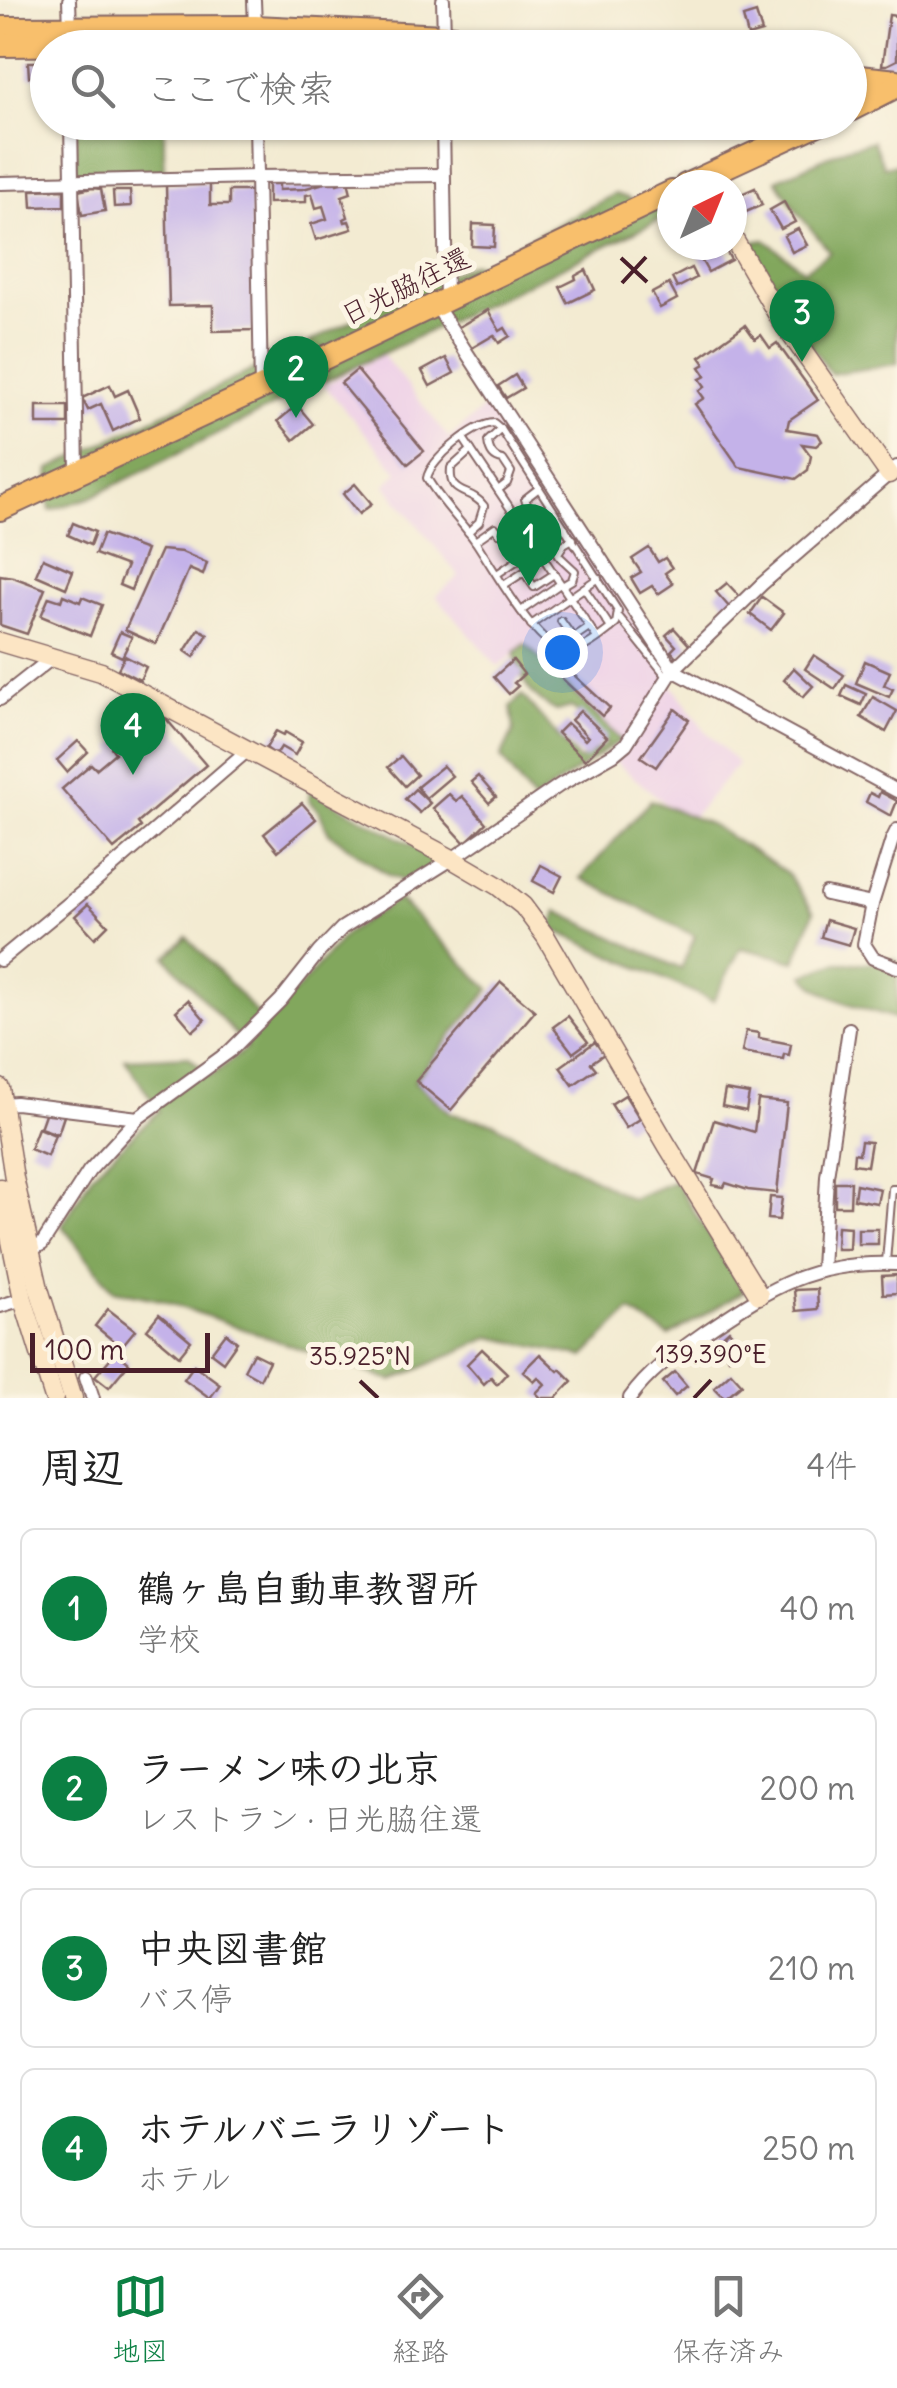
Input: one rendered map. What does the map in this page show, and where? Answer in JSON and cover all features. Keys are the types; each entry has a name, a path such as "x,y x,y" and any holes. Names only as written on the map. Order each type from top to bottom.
{"highway":[{"path":"0,28 30,33"},
{"path":"0,46 30,43"},
{"path":"867,82 893,90"},
{"path":"867,91 893,90"},
{"path":"867,102 893,90"},
{"path":"749,157 765,140"},
{"path":"722,170 784,140"},
{"name":"日光脇往還","path":"0,509 657,199"}],"street":[{"path":"69,0 70,30"},
{"path":"254,0 255,30"},
{"path":"443,0 444,30"},
{"path":"71,140 77,472"},
{"path":"256,140 261,388"},
{"path":"443,140 441,302 671,674 897,791"},
{"path":"0,183 443,176"},
{"path":"31,1250 42,1244 89,1171 138,1118 230,1051 281,1000 342,928 614,754 626,744 671,674 762,584 893,470 780,320 746,260"},
{"path":"0,642 101,672 452,859 523,906 546,938 759,1295"},
{"path":"0,699 52,658"},
{"path":"0,960 248,750"},
{"path":"897,830 872,904 864,944 873,958 897,967"},
{"path":"826,894 872,904"},
{"path":"822,1269 827,1176 848,1029"},
{"path":"1,1096 16,1102 138,1118"},
{"path":"1,1096 14,1178 39,1290 73,1398"},
{"path":"0,1188 23,1299 54,1398"},
{"path":"630,1398 642,1381 673,1355 780,1284 822,1269 892,1264"},
{"path":"0,1306 23,1299"},
{"path":"86,1377 93,1398"}],"lane":[{"path":"619,617 616,624 578,650 567,652 548,642 531,625 427,478 434,462 483,424 494,423 501,429 615,604 619,617 671,674"},
{"path":"498,490 507,483 510,472 503,460 491,454 488,442 501,429"},
{"path":"463,438 597,638"},
{"path":"468,532 479,522 484,506 479,499 453,486 450,476 451,468 471,450"},
{"path":"513,548 538,532 542,522 530,511 525,499 539,488"},
{"path":"475,541 495,527 499,533"},
{"path":"497,574 565,528"},
{"path":"521,611 572,580 574,571 558,553 572,539"},
{"path":"504,585 524,572 534,587 554,574"},
{"path":"531,625 598,578"},
{"path":"584,588 611,628"},
{"path":"561,621 573,638 589,627"},
{"path":"892,1264 892,1188 897,1189"}],"shaded area":[{"path":"383,355 449,438 492,401 666,670 671,684 705,730 738,764 688,822 615,762 628,746 525,645 498,667 436,596 459,576 385,485 398,472 324,385"}],"green space":[{"path":"75,140 164,140 164,175 75,176"},
{"path":"873,141 884,167 897,164 897,364 831,374 780,301 747,243 765,240 804,270 830,252 776,180 846,148"},
{"path":"615,194 644,210 657,204 657,221 313,387 302,385 268,409 89,498 50,510 50,469 283,355 301,360 310,342 474,263 485,268 501,260 515,246"},
{"path":"525,644 621,740 533,801 501,757 514,730 511,707 522,695 579,761 607,744 572,707 556,711 532,693 514,653"},
{"path":"310,790 438,859 409,883 389,876 329,833 309,800"},
{"path":"651,800 710,824 787,873 814,912 795,961 741,948 713,1001 552,929 557,911 681,969 695,936 581,878"},
{"path":"398,899 490,989 414,1081 452,1114 494,1123 631,1199 675,1181 744,1291 669,1336 630,1311 584,1357 491,1337 392,1381 161,1300 113,1290 62,1226 93,1173 159,1111 125,1059 188,1056 211,1076 247,1048 166,957 187,937 260,1017 298,989 345,934"},
{"path":"897,960 897,1019 834,998 804,975 836,963"}],"building":[{"path":"756,13 761,30 746,30 743,17"},
{"path":"889,15 897,16 897,60 882,65"},
{"path":"335,180 337,184 348,181 351,193 342,196 348,217 344,219 352,229 316,240 311,224 327,219 323,206 316,208 312,194 306,195 306,202 268,203 268,184 279,184 279,190 303,189"},
{"path":"210,184 210,205 229,205 229,191 251,191 254,330 213,331 213,305 169,306 166,185"},
{"path":"755,188 762,205 747,212 747,191"},
{"path":"64,189 64,206 32,207 31,190"},
{"path":"101,189 105,211 82,215 78,191"},
{"path":"113,191 130,191 131,206 114,207"},
{"path":"784,202 795,222 781,229 770,210"},
{"path":"473,224 495,225 494,247 472,246"},
{"path":"798,229 807,245 792,252 784,236"},
{"path":"701,260 731,260 708,272"},
{"path":"691,268 696,278 677,288 672,278"},
{"path":"586,270 595,290 568,303 560,287"},
{"path":"669,284 677,299 660,308 652,293"},
{"path":"488,310 500,331 505,328 510,336 499,343 494,335 470,349 457,328"},
{"path":"745,325 755,339 761,335 770,348 777,343 818,400 789,420 787,429 818,434 822,441 816,446 802,444 811,456 808,470 796,479 739,467 695,404 704,398 699,391 705,386 700,379 706,376 700,367 705,364 700,357"},
{"path":"446,358 454,373 430,386 422,371"},
{"path":"357,370 424,451 408,464 341,383"},
{"path":"515,375 523,388 506,398 498,386"},
{"path":"110,385 115,396 128,390 140,418 113,431 101,404 88,410 82,398"},
{"path":"297,405 313,424 294,440 278,421"},
{"path":"37,406 68,406 68,424 37,424"},
{"path":"355,484 372,504 359,514 343,494"},
{"path":"73,523 95,532 90,545 68,535"},
{"path":"103,534 146,550 131,590 119,585 127,566 95,554"},
{"path":"649,548 658,562 665,558 672,568 665,573 673,584 658,594 652,586 640,593 631,578 641,572 632,559"},
{"path":"161,550 182,552 207,563 203,575 189,569 156,644 125,630"},
{"path":"43,558 73,571 66,588 36,575"},
{"path":"0,575 45,589 27,634 0,625"},
{"path":"727,583 741,598 730,608 716,592"},
{"path":"63,595 102,605 90,636 41,616 49,597 61,601"},
{"path":"762,597 784,613 771,630 750,614"},
{"path":"674,628 690,646 677,658 671,651 676,646 666,635"},
{"path":"199,629 208,634 194,657 185,651"},
{"path":"120,632 132,637 122,657 111,652"},
{"path":"814,655 844,675 835,689 805,669"},
{"path":"125,656 146,667 140,680 118,669"},
{"path":"513,660 524,674 509,694 494,677"},
{"path":"865,661 890,672 884,685 893,689 889,697 856,683"},
{"path":"563,665 610,708 602,716 556,673"},
{"path":"794,668 813,686 803,697 784,680"},
{"path":"846,685 866,694 861,705 841,696"},
{"path":"873,697 897,711 886,732 861,717"},
{"path":"675,709 689,720 656,767 641,757"},
{"path":"580,711 607,737 585,760 557,733 567,723 585,740 588,737 571,720"},
{"path":"161,713 206,765 138,823 141,827 114,849 62,789 91,764 96,769 115,753 111,747 139,724 147,730 145,727"},
{"path":"276,731 302,742 295,755 281,747 276,755 266,748"},
{"path":"78,741 88,752 67,772 57,760"},
{"path":"401,756 417,775 405,786 388,767"},
{"path":"443,766 452,776 426,798 417,787"},
{"path":"478,776 496,797 489,803 471,782"},
{"path":"415,789 430,803 420,813 405,799"},
{"path":"880,792 897,801 891,816 866,802 870,793 878,797"},
{"path":"449,794 456,801 462,796 486,823 465,843 433,808"},
{"path":"302,803 316,819 278,851 264,834"},
{"path":"541,865 562,876 554,892 533,881"},
{"path":"88,904 108,925 95,938 75,916"},
{"path":"826,920 854,928 849,945 821,937"},
{"path":"501,982 535,1011 451,1110 416,1081"},
{"path":"188,1000 205,1020 193,1031 176,1011"},
{"path":"568,1016 588,1042 573,1053 553,1027"},
{"path":"746,1031 759,1033 759,1038 791,1044 789,1055 784,1054 783,1059 742,1052"},
{"path":"595,1042 604,1054 591,1063 596,1069 573,1085 560,1067"},
{"path":"725,1090 749,1094 746,1111 722,1106"},
{"path":"625,1095 640,1119 626,1128 611,1104"},
{"path":"758,1100 787,1103 777,1193 726,1183 724,1187 712,1185 714,1179 697,1174 714,1120 754,1132"},
{"path":"47,1108 65,1113 58,1134 40,1128"},
{"path":"38,1128 55,1135 47,1156 30,1149"},
{"path":"861,1141 871,1142 867,1166 853,1164"},
{"path":"835,1182 851,1182 850,1206 835,1206"},
{"path":"856,1184 880,1189 877,1203 854,1199"},
{"path":"770,1197 782,1198 779,1220 768,1219"},
{"path":"837,1226 850,1227 849,1249 836,1249"},
{"path":"858,1229 878,1229 878,1244 858,1244"},
{"path":"897,1275 897,1293 883,1294 882,1276"},
{"path":"817,1289 818,1309 796,1311 794,1290"},
{"path":"108,1309 135,1330 121,1347 95,1326"},
{"path":"159,1314 191,1341 179,1356 147,1329"},
{"path":"729,1330 743,1347 729,1358 716,1342"},
{"path":"226,1333 237,1342 223,1362 211,1353"},
{"path":"482,1349 507,1373 497,1384 491,1377 484,1384 467,1364"},
{"path":"116,1352 129,1363 109,1387 95,1376"},
{"path":"253,1353 269,1361 260,1379 244,1370"},
{"path":"540,1354 572,1381 556,1398 541,1398 536,1393 545,1384 538,1377 534,1381 523,1371"},
{"path":"194,1365 220,1384 210,1398 184,1379"},
{"path":"675,1372 687,1386 675,1396 663,1382"},
{"path":"731,1372 742,1384 725,1398 714,1387"}],"place":[{"name":"中央図書館","path":"802,362"},
{"name":"ラーメン味の北京","path":"296,418"},
{"name":"鶴ヶ島自動車教習所","path":"529,586"},
{"name":"ホテルバニラリゾート","path":"133,775"}]}
